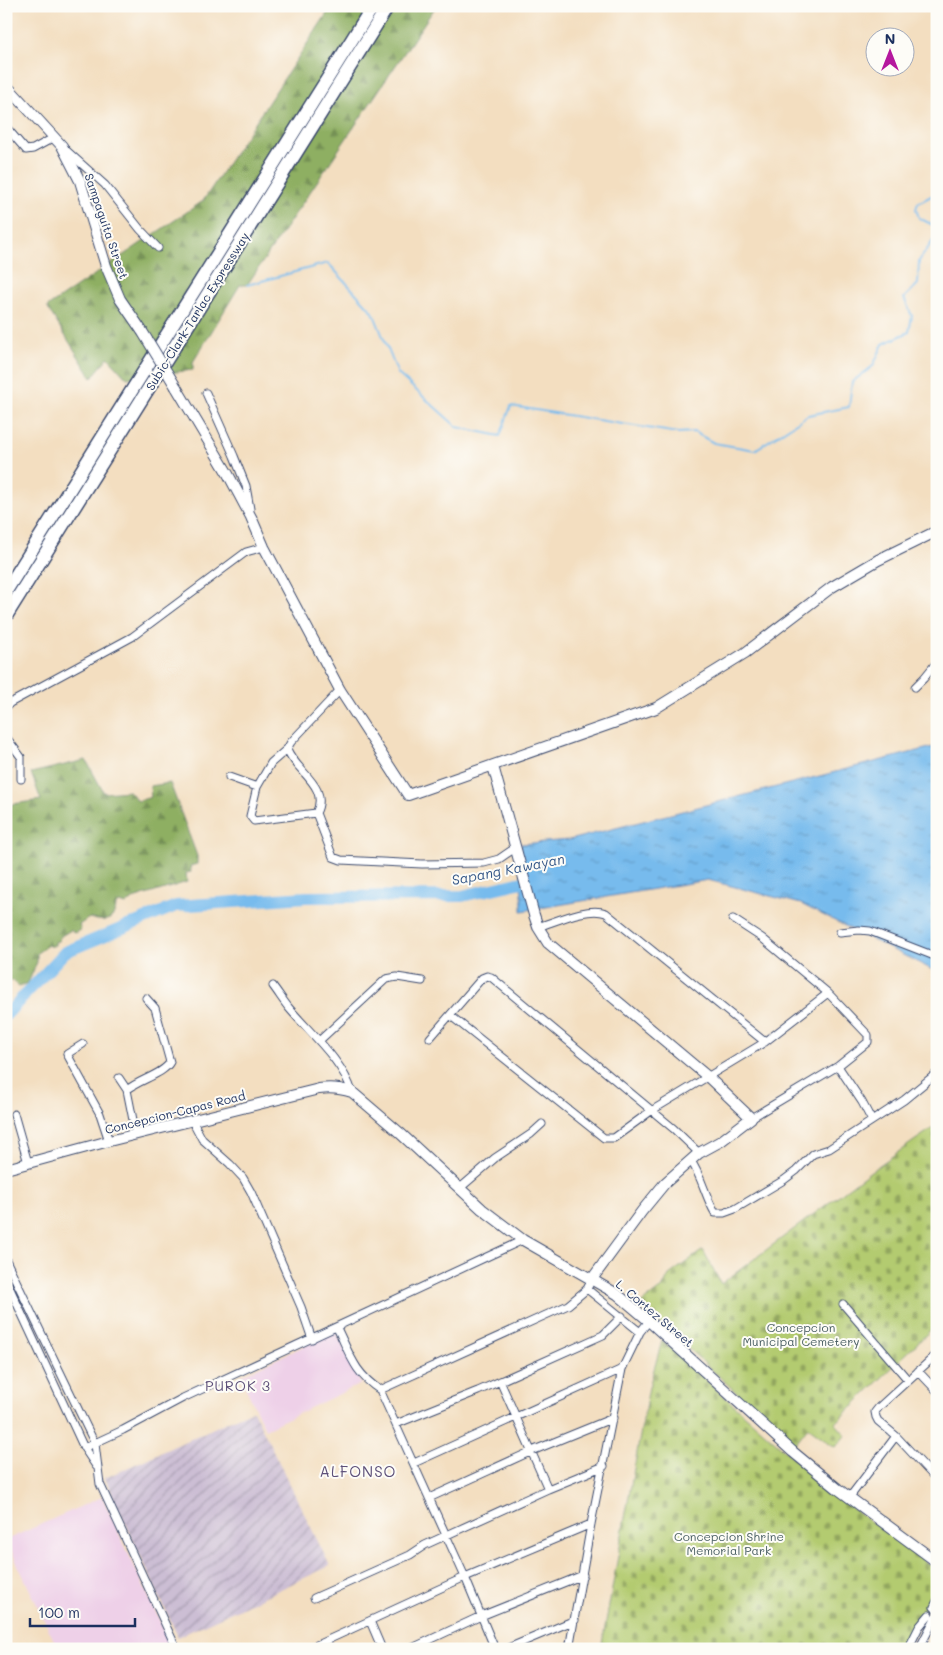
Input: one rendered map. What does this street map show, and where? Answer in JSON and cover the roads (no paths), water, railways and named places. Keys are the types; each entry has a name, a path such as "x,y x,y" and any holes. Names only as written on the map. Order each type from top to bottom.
{"highway":[{"name":"Subic-Clark-Tarlac Expressway","path":"6,591 373,6"},
{"name":"Subic-Clark-Tarlac Expressway","path":"6,616 388,6"}],"street":[{"name":"Sampaguita Street","path":"6,85 62,146 80,181 106,266 120,299 142,331 228,474 251,517 264,547 340,690 408,795 492,766"},
{"path":"6,127 26,150 33,149 55,138"},
{"path":"62,146 105,185 140,229 158,248"},
{"path":"206,393 246,486 251,517"},
{"path":"751,1118 708,1077 548,943 534,915 492,766 656,708 744,653 832,587 878,560 937,531"},
{"path":"6,707 132,637 246,552 264,547"},
{"path":"915,687 937,662"},
{"path":"316,813 254,821 250,816 257,787 271,763 287,749 291,742 340,690"},
{"path":"6,737 20,757 21,779"},
{"path":"287,749 291,758 317,788 320,805 316,813 333,857 342,860 422,864 484,863 516,852"},
{"path":"229,777 257,787"},
{"path":"538,926 582,912 601,911 606,913 765,1042"},
{"path":"380,1390 568,1305 587,1289 592,1279 642,1211 665,1183 699,1154 721,1141 751,1118 838,1066 868,1042 868,1035 828,993 762,938 733,920"},
{"path":"840,932 870,931 937,957"},
{"path":"319,1041 386,979 397,977 422,981"},
{"path":"430,1038 482,978 491,977 674,1129 699,1154"},
{"path":"274,986 288,1006 319,1041 348,1081 352,1092"},
{"path":"451,1016 604,1138 614,1138 651,1111 765,1042 828,993"},
{"path":"127,1090 132,1085 168,1066 170,1062 155,1008 146,998"},
{"path":"82,1044 67,1054 100,1114 109,1141"},
{"path":"838,1066 872,1121"},
{"path":"691,1161 699,1173 709,1203 715,1213 724,1213 784,1180 813,1154 829,1149 872,1121 904,1100 937,1073"},
{"path":"119,1078 127,1090 136,1135"},
{"name":"Concepcion-Capas Road","path":"6,1169 109,1141 319,1089 330,1087 352,1092"},
{"name":"L. Cortez Street","path":"352,1092 400,1133 482,1209 523,1240 617,1294 753,1417 849,1498 937,1562"},
{"path":"14,1114 28,1163"},
{"path":"192,1120 202,1138 243,1178 251,1192 301,1307 312,1339"},
{"path":"459,1189 495,1158 531,1134 542,1124"},
{"path":"84,1448 183,1398 523,1240"},
{"path":"6,1260 95,1444 100,1484 174,1642"},
{"path":"6,1280 84,1448 98,1468"},
{"path":"587,1289 640,1332"},
{"path":"843,1304 908,1380"},
{"path":"396,1424 604,1335 622,1316"},
{"path":"569,1649 622,1369 640,1332 649,1321"},
{"path":"337,1328 358,1372 380,1390 465,1577 495,1649"},
{"path":"937,1354 875,1412 878,1422 896,1436 937,1480"},
{"path":"414,1463 622,1369"},
{"path":"918,1371 937,1391"},
{"path":"500,1381 548,1489"},
{"path":"429,1498 532,1451 613,1418"},
{"path":"849,1498 896,1436"},
{"path":"314,1598 410,1555 425,1545 548,1489 604,1466"},
{"path":"308,1649 465,1577 592,1524"},
{"path":"410,1649 481,1616 583,1575"},
{"path":"908,1649 919,1627 934,1610"},
{"path":"918,1649 934,1610"},
{"path":"506,1649 575,1620"},
{"path":"370,1622 382,1649"}],"water":[{"path":"937,746 937,972 801,904 708,880 522,911 521,844 569,840"}],"waterway":[{"path":"937,193 918,203 916,209 919,218 937,227"},
{"path":"247,285 328,263 373,312 398,374 457,427 500,436 511,406 678,433 694,432 714,443 755,450 808,415 849,407 852,382 873,366 883,344 909,332 912,316 904,298 918,284 919,261 937,235"},
{"name":"Sapang Kawayan","path":"6,1015 65,952 176,906 306,897 462,896 535,879"}],"district":[{"name":"PUROK 3","path":"238,1385"},
{"name":"ALFONSO","path":"358,1471"}],"park label":[{"name":"Concepcion Municipal Cemetery","path":"801,1334"},
{"name":"Concepcion Shrine Memorial Park","path":"729,1543"}]}
